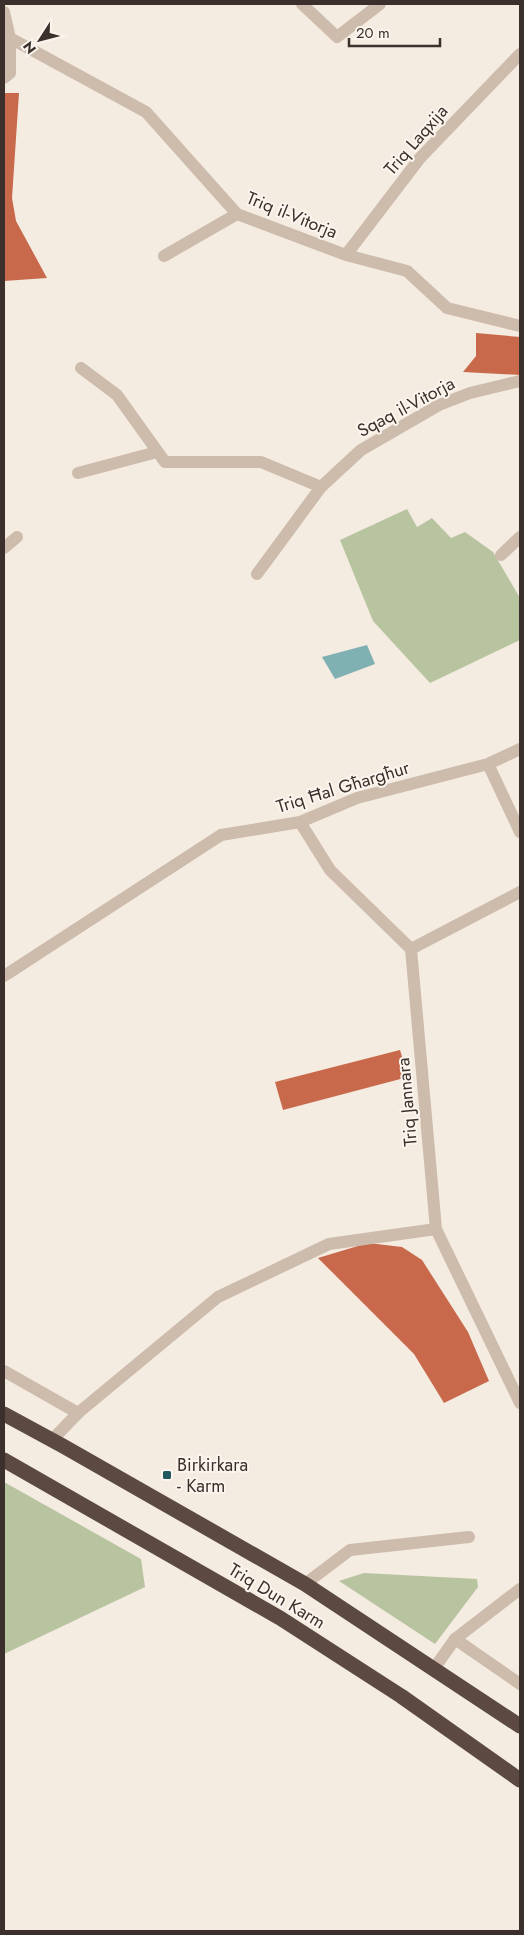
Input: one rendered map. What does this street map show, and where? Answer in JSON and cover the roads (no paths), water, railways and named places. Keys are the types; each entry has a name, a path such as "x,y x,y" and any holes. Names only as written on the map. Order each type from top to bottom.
{"highway":[{"name":"Triq Dun Karm","path":"4,1414 305,1584 520,1726"},
{"name":"Triq Dun Karm","path":"4,1460 280,1618 401,1696 520,1780"}],"street":[{"path":"302,4 337,37 380,4"},
{"path":"4,12 10,73 4,78"},
{"name":"Triq il-Vitorja","path":"7,38 146,112 237,214 346,255 407,272 447,308 520,326"},
{"name":"Triq Laqxija","path":"346,255 420,158 520,54"},
{"path":"164,256 237,214"},
{"path":"81,368 117,395 165,462 261,462 321,487"},
{"name":"Sqaq il-Vitorja","path":"257,574 321,487 361,450 439,405 470,393 520,381"},
{"path":"78,473 157,452"},
{"path":"4,548 17,537"},
{"path":"500,555 520,537"},
{"name":"Triq Ħal Għargħur","path":"4,976 221,835 300,822 357,798 488,764 520,749"},
{"path":"488,764 520,832"},
{"path":"300,822 330,870 410,949 520,892"},
{"name":"Triq Jannara","path":"410,949 436,1229 520,1403"},
{"path":"52,1440 78,1413 218,1297 329,1244 436,1229"},
{"path":"4,1370 78,1413"},
{"path":"305,1584 350,1550 469,1537"},
{"path":"433,1670 455,1639 520,1589"},
{"path":"455,1639 520,1684"}],"water":[{"path":"367,645 375,664 335,679 322,657"}],"place":[{"name":"Birkirkara - Karm","path":"167,1475"}]}
